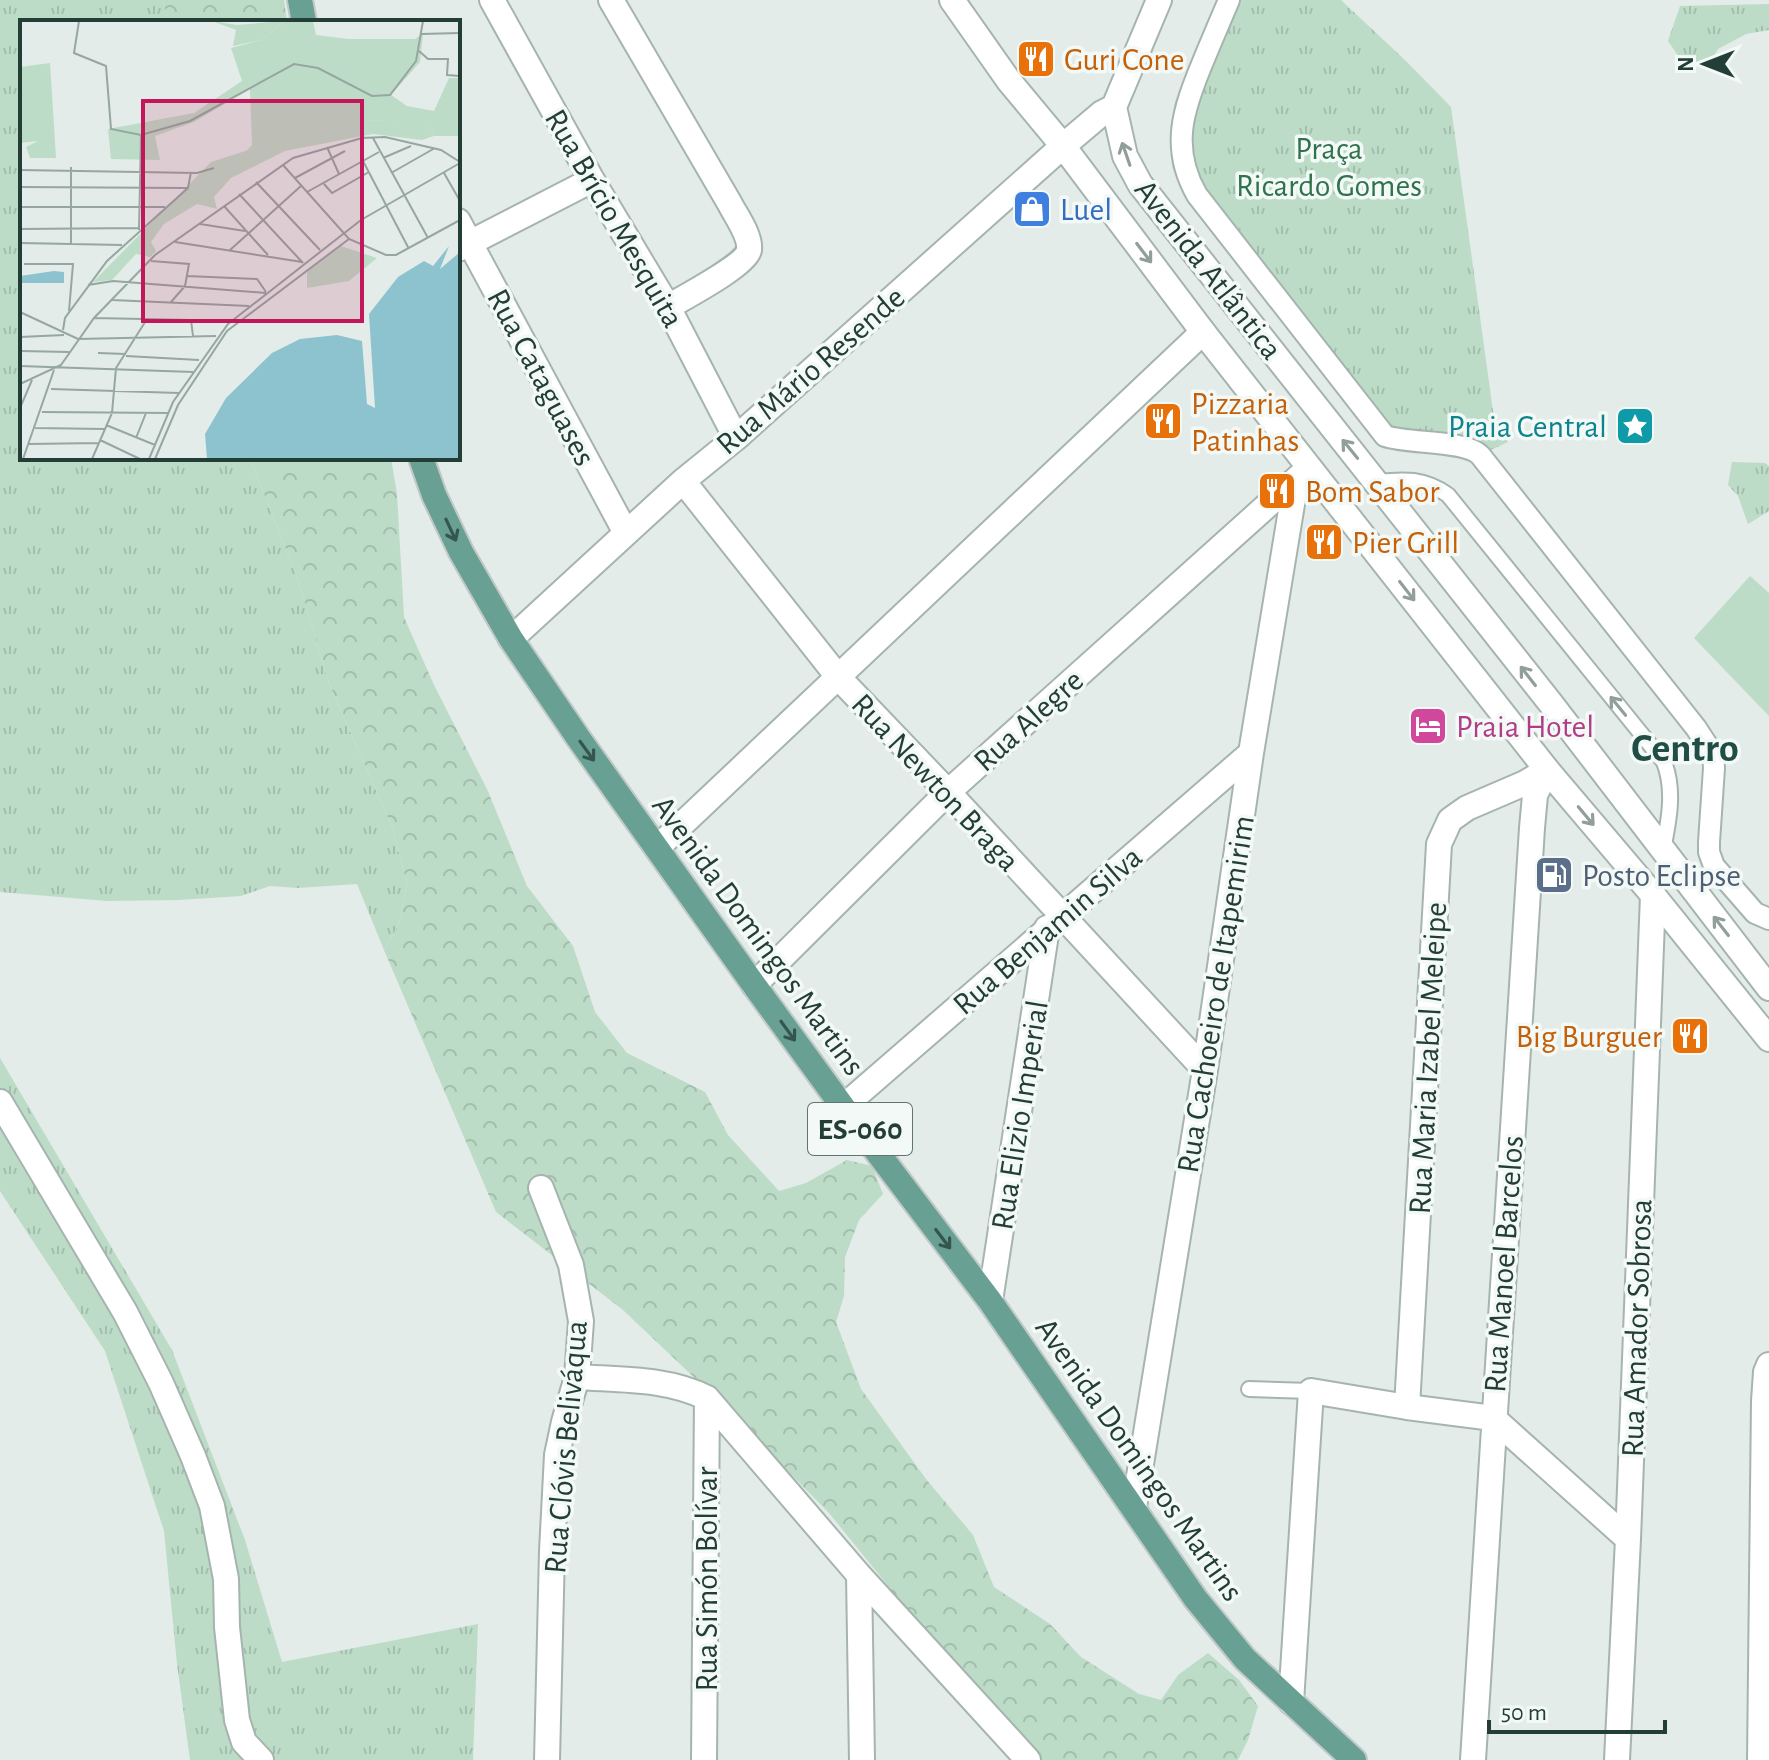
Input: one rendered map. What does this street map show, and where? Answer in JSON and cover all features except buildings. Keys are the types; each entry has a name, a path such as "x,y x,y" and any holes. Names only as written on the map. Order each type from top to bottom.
{"main road":[{"path":"300,0 304,20"},
{"name":"Avenida Domingos Martins","path":"422,460 434,495 461,552 511,639 754,985 990,1301 1195,1598 1245,1659 1354,1760"}],"street":[{"name":"Rua Brício Mesquita","path":"492,0 592,180 668,307 736,438"},
{"path":"611,0 747,237 747,254 730,270 668,307"},
{"name":"Avenida Atlântica","path":"952,0 1009,81 1063,146 1203,332 1302,473 1769,1039"},
{"path":"1114,107 1159,0"},
{"path":"1229,0 1191,90 1182,124 1184,164 1197,195 1378,429 1392,438 1475,450 1667,691 1713,754 1709,852 1714,866 1755,913 1769,919"},
{"name":"Avenida Atlântica","path":"1114,107 1125,156 1140,184 1769,988"},
{"name":"Rua Mário Resende","path":"511,639 683,481 736,438 1063,146 1102,113 1114,107"},
{"path":"464,246 592,180"},
{"name":"Rua Cataguases","path":"464,246 626,533"},
{"path":"658,847 1203,332"},
{"name":"Rua Cachoeiro de Itapemirim","path":"1134,1507 1205,1070 1251,753 1302,473"},
{"name":"Rua Alegre","path":"754,985 948,792 1302,473"},
{"name":"Rua Newton Braga","path":"683,481 839,678 948,792 1055,923 1205,1070"},
{"name":"Rua Benjamin Silva","path":"843,1107 1251,753"},
{"name":"Rua Maria Izabel Meleipe","path":"1407,1407 1439,844 1450,820 1467,808 1547,770"},
{"name":"Rua Manoel Barcelos","path":"1473,1760 1532,828 1535,795 1547,770"},
{"name":"Rua Amador Sobrosa","path":"1617,1760 1653,895"},
{"name":"Rua Elizio Imperial","path":"990,1301 1055,923"},
{"path":"0,1102 125,1312 193,1456 212,1506 224,1567 229,1658 237,1720 244,1742 261,1760"},
{"name":"Rua Clóvis Beliváqua","path":"541,1188 571,1265 581,1321 577,1377 557,1455 547,1760"},
{"path":"1760,1760 1765,1727 1764,1401 1769,1365"},
{"path":"577,1377 667,1384 707,1398 859,1575 1028,1760"},
{"path":"1291,1702 1311,1391 1493,1418 1628,1539"},
{"name":"Rua Simón Bolívar","path":"704,1760 707,1398"},
{"path":"859,1575 862,1760"}],"lane":[{"path":"1376,482 1398,480 1427,483 1448,495 1664,762 1670,778 1670,797 1663,850"},
{"path":"1249,1389 1311,1391"}],"green space":[{"path":"0,0 163,0 168,20 20,20 20,460 251,460 298,580 329,683 392,827 407,883 399,924 384,950 357,884 298,888 270,886 241,896 179,900 107,901 0,892"},
{"path":"163,0 284,0 287,20 168,20"},
{"name":"Praça Ricardo Gomes","path":"1217,0 1341,0 1451,107 1493,411 1508,442 1480,455 1380,443 1181,186 1172,167 1170,139 1175,102"},
{"path":"1769,4 1769,30 1746,34 1718,49 1709,65 1683,63 1668,41 1680,6"},
{"path":"251,460 391,460 397,494 404,617 434,685 487,789 527,886 573,946 595,1012 627,1053 705,1092 728,1135 779,1191 806,1183 847,1160 872,1166 883,1194 859,1220 845,1257 844,1296 836,1322 861,1389 926,1479 973,1535 994,1587 1050,1624 1081,1657 1139,1694 1161,1700 1178,1675 1208,1653 1239,1680 1258,1706 1248,1740 1238,1760 1034,1760 829,1513 718,1400 623,1310 496,1212 384,950 399,924 407,883 392,827 329,683 298,580"},
{"path":"1732,462 1765,463 1769,466 1769,511 1748,524 1738,496 1728,485"},
{"path":"1750,576 1769,593 1769,716 1694,638"},
{"path":"0,1058 172,1350 245,1540 282,1662 478,1624 473,1760 190,1760 164,1531 105,1351 0,1191"}],"place":[{"name":"Guri Cone","path":"1036,59"},
{"name":"Luel","path":"1032,209"},
{"name":"Pizzaria Patinhas","path":"1163,421"},
{"name":"Praia Central","path":"1635,426"},
{"name":"Bom Sabor","path":"1277,491"},
{"name":"Pier Grill","path":"1324,542"},
{"name":"Praia Hotel","path":"1428,726"},
{"name":"Posto Eclipse","path":"1554,875"},
{"name":"Big Burguer","path":"1690,1036"}],"district":[{"name":"Centro","path":"1685,747"}]}
